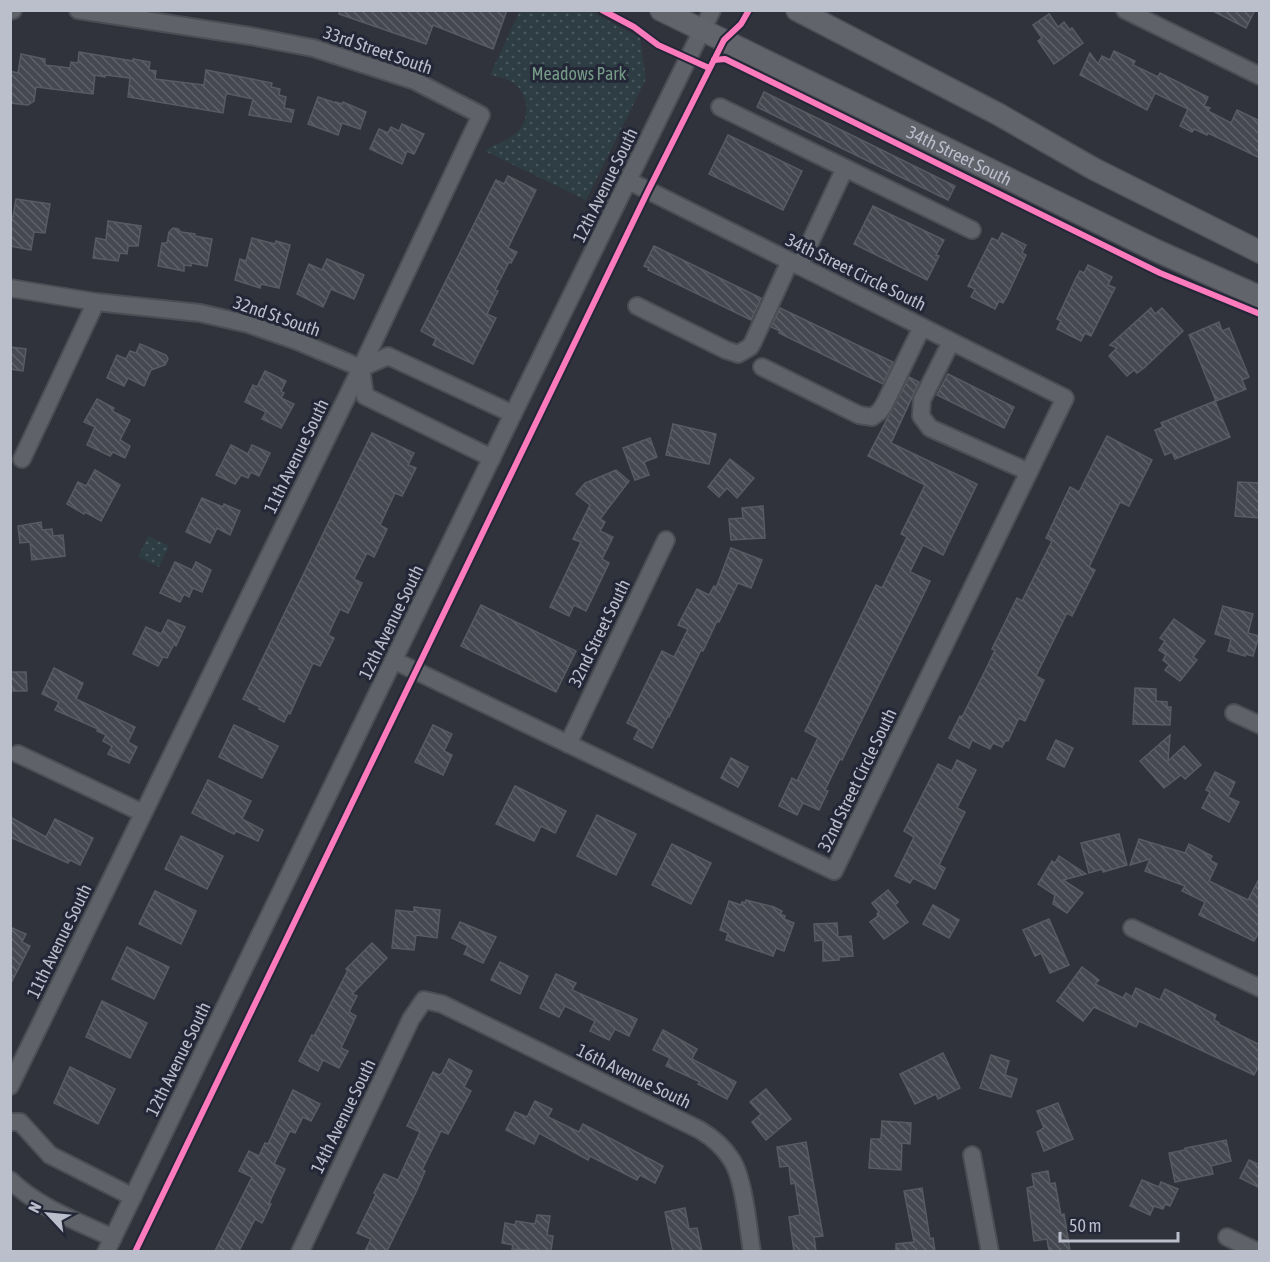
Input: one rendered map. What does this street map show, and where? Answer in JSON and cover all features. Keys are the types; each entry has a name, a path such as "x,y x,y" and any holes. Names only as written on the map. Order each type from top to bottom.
{"main road":[{"name":"34th Street South","path":"661,10 1155,250 1260,297"},
{"path":"797,10 998,114 1094,169 1260,252"}],"street":[{"name":"33rd Street South","path":"78,10 313,48 415,81 482,116"},
{"name":"12th Avenue South","path":"110,1245 513,414 712,10"},
{"path":"1125,10 1260,76"},
{"path":"720,107 972,230"},
{"name":"11th Avenue South","path":"10,1086 482,116"},
{"path":"637,306 726,350 738,354 744,351 753,342 845,168"},
{"name":"34th Street Circle South","path":"629,181 1065,398"},
{"name":"32nd St South","path":"10,288 96,302 200,313 248,324 297,341 361,368"},
{"path":"22,459 96,302"},
{"path":"762,367 859,415 872,417 884,405 922,327"},
{"path":"951,342 922,400 921,416 930,428 1029,472"},
{"path":"492,458 365,396 361,368 388,356 513,414"},
{"name":"32nd Street Circle South","path":"395,661 834,871 1065,398"},
{"name":"32nd Street South","path":"568,744 666,540"},
{"path":"1234,713 1260,725"},
{"path":"18,754 143,813"},
{"path":"1132,928 1260,988"},
{"name":"14th Avenue South","path":"300,1251 411,1019 424,1000"},
{"name":"16th Avenue South","path":"424,1000 442,1004 700,1130 718,1141 733,1161 741,1186 752,1251"},
{"path":"10,1122 20,1122 50,1155 133,1197"},
{"path":"972,1155 990,1251"},
{"path":"10,1180 26,1195 110,1245"},
{"path":"1227,1237 1258,1251"}],"green space":[{"name":"Meadows Park","path":"520,11 590,11 640,38 646,79 586,200 485,151 514,135 525,118 526,103 521,90 504,78 490,75"},
{"path":"148,536 169,546 159,567 138,557"}],"building":[{"path":"340,10 507,10 493,49 433,25 426,44 339,14"},
{"path":"1211,10 1255,10 1246,28"},
{"path":"1049,14 1058,27 1064,22 1070,30 1072,28 1083,43 1054,64 1038,41 1042,38 1033,25"},
{"path":"1114,51 1135,61 1133,65 1158,77 1160,73 1208,97 1204,106 1210,108 1208,111 1231,123 1237,110 1260,121 1260,158 1208,133 1207,135 1194,129 1192,132 1180,126 1188,109 1155,93 1147,110 1080,75 1090,53 1098,64 1102,56 1110,60"},
{"path":"79,52 150,62 149,70 156,71 155,79 204,85 206,70 272,83 271,87 280,89 279,95 286,97 284,108 294,110 291,122 249,115 253,99 229,94 226,94 223,113 128,97 130,78 105,75 105,77 95,75 93,94 36,87 34,101 28,105 10,103 10,71 18,73 21,54 45,59 45,65 70,68 71,62 78,63"},
{"path":"764,92 955,186 948,200 757,107"},
{"path":"318,97 336,103 342,104 343,102 366,112 360,129 342,123 338,135 308,124"},
{"path":"402,124 424,134 414,154 407,151 402,164 370,149 379,129 388,133 391,127 399,131"},
{"path":"728,135 802,171 783,210 709,174"},
{"path":"508,176 536,190 508,248 517,252 511,263 509,262 495,290 498,291 487,314 496,318 473,364 433,345 436,339 421,331 496,180 504,184"},
{"path":"16,199 50,204 45,233 34,232 31,250 10,246 10,217 13,217"},
{"path":"873,206 944,240 927,280 854,244"},
{"path":"108,221 141,226 138,246 128,246 127,254 120,253 118,261 93,258 96,238 106,240"},
{"path":"173,228 212,239 207,266 191,263 191,266 184,265 184,271 158,266 162,243 167,243 169,232"},
{"path":"1002,233 1026,245 1022,253 1026,255 1003,303 999,301 995,309 971,297 975,289 968,286 992,238 998,241"},
{"path":"252,238 290,245 279,288 261,284 260,288 235,280 240,259 246,261"},
{"path":"654,246 761,298 751,320 648,270 649,268 644,266"},
{"path":"327,259 364,275 354,299 331,289 323,307 297,294 309,264 322,270"},
{"path":"1088,265 1112,277 1108,285 1115,288 1091,336 1085,333 1081,341 1057,329 1061,321 1057,319 1080,271 1084,273"},
{"path":"780,308 893,362 883,384 779,333 780,331 771,327"},
{"path":"1151,308 1155,314 1162,308 1183,331 1144,368 1137,373 1134,370 1127,376 1109,356 1117,348 1110,345"},
{"path":"1219,322 1222,331 1229,328 1249,377 1242,380 1246,389 1216,401 1189,335"},
{"path":"140,344 166,355 168,359 165,365 151,370 144,386 128,378 124,386 107,378 117,355 126,359 130,351 136,353"},
{"path":"10,347 26,349 23,371 10,369"},
{"path":"265,371 286,381 281,391 284,393 281,398 294,404 281,428 262,419 266,412 245,402 253,385 257,387"},
{"path":"948,374 1014,407 1004,428 937,395"},
{"path":"909,377 919,382 891,443 977,484 943,555 923,545 910,572 930,581 842,760 840,759 825,790 828,791 819,810 803,803 797,815 779,806 792,778 797,781 818,738 805,731 876,585 882,588 907,537 901,534 925,485 868,456"},
{"path":"97,399 114,408 112,411 130,420 120,440 130,446 125,458 113,452 110,456 87,445 95,427 84,422"},
{"path":"1215,401 1230,437 1175,459 1172,452 1165,455 1155,430 1163,427 1161,423"},
{"path":"673,424 716,434 709,464 666,455"},
{"path":"372,433 414,453 408,465 416,468 402,496 395,493 380,525 387,529 374,557 367,553 354,579 362,583 348,613 340,609 328,635 334,638 320,666 313,663 290,714 288,713 284,722 243,699"},
{"path":"1107,436 1152,460 1129,506 1120,502 1089,567 1095,570 1072,616 1067,613 1036,676 1044,680 1025,721 1019,718 1008,741 1006,740 1002,747 993,743 990,749 972,740 969,748 949,738 986,669 995,650 992,649 1017,598 1022,601 1052,541 1046,538 1070,487 1079,492"},
{"path":"650,438 657,457 644,462 649,475 635,480 623,448"},
{"path":"231,445 248,454 252,445 270,453 259,476 251,472 248,478 241,475 235,484 216,475"},
{"path":"730,459 754,478 737,498 727,488 719,497 708,487"},
{"path":"95,470 120,485 101,521 67,504 78,482 86,486"},
{"path":"616,470 629,481 600,519 605,522 600,531 613,537 602,559 609,563 586,611 574,605 569,616 550,607 581,542 573,539 590,505 576,494 585,483"},
{"path":"1238,482 1260,483 1260,518 1235,516"},
{"path":"202,498 240,511 230,535 217,528 210,543 186,532"},
{"path":"763,506 765,538 731,540 729,519 743,518 742,508"},
{"path":"41,522 42,530 52,529 53,536 63,535 65,556 32,560 30,542 20,543 18,526"},
{"path":"731,548 762,560 751,588 738,583 703,651 701,650 652,748 634,739 639,729 627,723 662,651 674,657 688,629 678,625 697,589 709,595 714,586 716,588"},
{"path":"175,562 192,570 196,562 211,570 202,592 193,588 189,597 184,594 180,602 160,593"},
{"path":"481,605 576,651 556,692 461,646"},
{"path":"1223,606 1253,614 1248,633 1259,636 1253,656 1228,651 1231,639 1215,634"},
{"path":"1174,619 1205,641 1193,657 1197,660 1180,681 1165,670 1169,665 1163,660 1166,655 1159,650 1165,641 1160,638"},
{"path":"168,620 185,627 167,658 163,657 158,666 133,654 146,627 161,634"},
{"path":"54,668 83,683 76,699 135,727 128,742 137,747 129,763 108,754 112,746 103,741 106,735 97,731 98,729 55,710 59,702 42,694"},
{"path":"10,672 26,672 27,691 10,691"},
{"path":"1135,688 1156,689 1156,701 1167,702 1167,707 1171,707 1170,725 1133,724"},
{"path":"234,725 278,746 262,778 219,757"},
{"path":"433,725 452,734 444,751 452,755 443,775 415,762"},
{"path":"1170,735 1168,761 1184,746 1201,765 1185,779 1181,775 1164,788 1140,761"},
{"path":"1056,740 1073,748 1064,767 1047,759"},
{"path":"731,758 748,767 738,787 721,778"},
{"path":"957,760 976,770 957,808 965,812 939,865 945,868 935,889 913,878 910,883 895,876 914,837 904,831 938,764 952,771"},
{"path":"1215,772 1235,782 1228,797 1239,802 1229,822 1202,808 1210,792 1206,790"},
{"path":"208,780 251,801 242,819 263,830 258,841 236,831 234,834 192,813"},
{"path":"515,786 566,811 555,833 541,826 534,841 496,824"},
{"path":"597,815 636,834 616,875 577,856"},
{"path":"10,817 46,837 55,819 93,838 80,865 70,860 68,863 10,837"},
{"path":"1119,834 1127,865 1103,872 1102,869 1089,873 1081,843"},
{"path":"181,836 223,856 207,889 165,869"},
{"path":"1139,839 1185,853 1189,844 1212,856 1210,860 1217,864 1209,881 1248,900 1260,877 1260,930 1254,941 1199,915 1205,902 1182,891 1185,886 1145,871 1150,859 1130,865"},
{"path":"672,844 711,863 691,904 652,885"},
{"path":"1059,856 1086,874 1063,880 1083,893 1067,913 1053,904 1055,895 1038,884 1052,861 1055,863"},
{"path":"888,890 898,902 895,905 908,922 884,939 870,922 878,916 879,912 872,903"},
{"path":"155,891 196,911 181,944 139,924"},
{"path":"746,900 774,907 782,911 780,914 785,916 784,919 794,923 784,951 776,948 773,956 726,940 728,933 720,930 729,901 741,905"},
{"path":"933,905 959,920 949,938 923,924"},
{"path":"414,907 440,910 437,938 416,935 414,950 392,948 396,910 414,912"},
{"path":"1049,919 1069,965 1050,973 1041,953 1035,956 1023,930"},
{"path":"460,922 496,937 483,963 464,954 468,946 452,938"},
{"path":"837,923 838,937 851,936 853,956 823,961 823,940 815,941 814,924"},
{"path":"10,927 26,934 22,942 30,946 10,985"},
{"path":"372,943 387,958 352,994 357,996 349,1012 356,1016 341,1048 348,1051 339,1068 323,1060 318,1071 299,1061 348,970 346,969"},
{"path":"127,947 169,967 154,999 112,979"},
{"path":"500,962 528,976 520,994 491,980"},
{"path":"1082,967 1099,980 1095,984 1123,998 1126,993 1132,997 1136,988 1160,1000 1165,989 1216,1015 1214,1020 1218,1024 1260,1045 1260,1064 1254,1075 1139,1021 1136,1027 1094,1007 1083,1021 1057,1001"},
{"path":"556,974 576,983 572,990 637,1019 629,1036 615,1029 609,1040 590,1031 595,1021 565,1006 559,1017 540,1008"},
{"path":"102,1001 147,1023 130,1058 86,1037"},
{"path":"663,1030 697,1049 692,1059 736,1082 727,1099 698,1084 700,1082 666,1066 670,1058 653,1050"},
{"path":"943,1053 960,1088 938,1099 936,1094 915,1104 900,1074"},
{"path":"991,1055 1009,1061 1005,1075 1017,1079 1011,1097 980,1088"},
{"path":"449,1059 472,1071 464,1087 471,1091 448,1134 441,1131 422,1170 425,1171 417,1190 387,1251 365,1251 371,1239 357,1233 376,1194 374,1193 384,1174 398,1180 420,1132 407,1126 433,1072 439,1075 442,1073"},
{"path":"70,1067 115,1089 98,1124 54,1103"},
{"path":"766,1089 791,1119 766,1140 752,1122 761,1114 750,1102"},
{"path":"293,1090 320,1104 311,1121 303,1117 295,1133 290,1131 274,1164 285,1169 262,1223 255,1219 239,1251 215,1251 252,1177 239,1171 249,1151 259,1156 265,1143 268,1144"},
{"path":"535,1101 552,1109 548,1117 579,1132 583,1124 663,1166 655,1183 640,1175 637,1180 590,1156 588,1160 539,1133 534,1144 506,1130 515,1112 527,1117"},
{"path":"1058,1103 1073,1139 1044,1151 1037,1132 1044,1128 1037,1111"},
{"path":"882,1121 911,1123 910,1144 902,1143 901,1170 869,1168 871,1139 881,1139"},
{"path":"1226,1140 1231,1161 1211,1166 1213,1174 1175,1182 1169,1153"},
{"path":"806,1142 823,1236 814,1237 816,1251 794,1251 789,1217 800,1215 795,1183 791,1184 789,1166 780,1167 777,1147"},
{"path":"1249,1160 1260,1165 1260,1188 1240,1178"},
{"path":"1048,1171 1050,1184 1055,1183 1061,1215 1064,1214 1070,1251 1049,1251 1047,1239 1034,1241 1027,1188 1034,1186 1032,1174"},
{"path":"1142,1180 1159,1187 1161,1182 1178,1189 1170,1206 1165,1204 1163,1209 1154,1206 1150,1215 1130,1206"},
{"path":"922,1188 930,1239 933,1238 935,1251 896,1251 896,1244 914,1242 904,1191"},
{"path":"685,1208 689,1229 697,1228 702,1251 673,1251 665,1212"},
{"path":"537,1215 550,1216 547,1235 553,1236 551,1251 512,1249 513,1245 502,1243 505,1223 515,1225 516,1221 535,1224"}],"cycle path":[{"path":"602,10 634,27 658,45 709,68"},
{"path":"135,1252 648,191 724,40 741,24 749,10"},
{"path":"714,60 725,59 1160,273 1260,314"}]}
